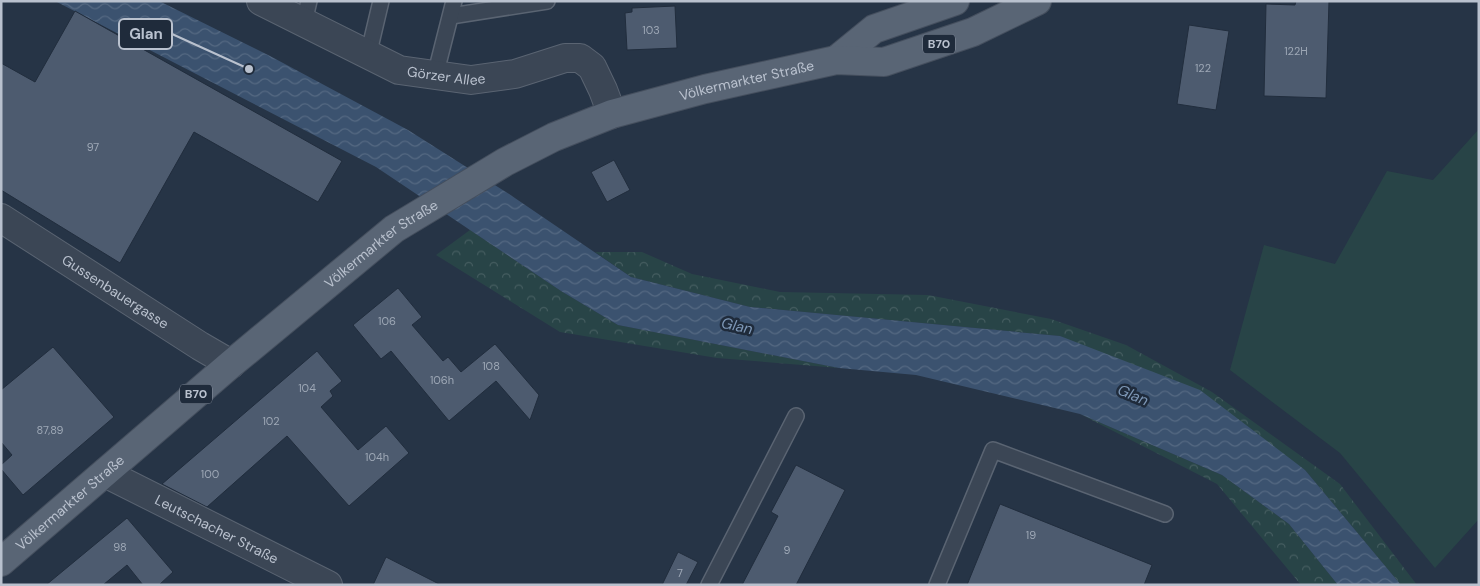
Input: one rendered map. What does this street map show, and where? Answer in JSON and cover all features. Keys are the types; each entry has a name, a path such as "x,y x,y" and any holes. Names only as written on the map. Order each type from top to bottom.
{"main road":[{"name":"Völkermarkter Straße","path":"836,60 874,29 954,1"},
{"name":"Völkermarkter Straße","path":"1,562 231,364 394,229 505,162 554,137 612,114 705,89 836,60 884,62 973,32 1038,1"}],"street":[{"name":"Görzer Allee","path":"261,1 306,12 368,56 400,70 471,80 515,74 565,58 580,58 592,67 604,90 612,114"},
{"name":"Gussenbauergasse","path":"1,218 231,364"},
{"name":"Leutschacher Straße","path":"105,473 313,582"}],"lane":[{"path":"368,56 381,1"},
{"path":"435,76 453,8 547,1"},
{"path":"709,585 796,416"},
{"path":"937,585 993,450 1165,514"}],"green space":[{"path":"1479,129 1479,519 1435,568 1340,453 1230,370 1264,245 1335,264 1387,171 1433,180"},
{"path":"470,230 561,291 618,325 839,368 717,358 560,332 436,255"},
{"path":"595,252 642,252 692,274 780,292 928,295 1051,319 1126,345 1212,392 1340,484 1417,585 1401,585 1305,470 1060,336 750,307 631,277"},
{"path":"1080,414 1222,475 1289,524 1338,585 1301,585 1217,484"}],"water":[{"path":"55,1 159,1 270,56 408,130 509,194 631,277 750,307 1060,336 1200,390 1305,470 1401,585 1338,585 1289,524 1222,475 1080,414 916,375 839,368 618,325 561,291 376,167"}],"building":[{"path":"1296,1 1329,1 1326,98 1264,96 1266,4 1295,5"},
{"path":"675,6 677,48 627,50 625,13 632,12 632,8"},
{"path":"75,11 342,161 318,202 194,132 120,263 1,190 1,63 35,82"},
{"path":"1189,25 1229,31 1216,110 1177,104"},
{"path":"614,160 630,190 607,202 591,172"},
{"path":"398,288 422,317 412,325 443,361 448,357 461,372 495,344 539,395 530,420 496,381 449,421 391,351 381,359 353,325"},
{"path":"53,347 114,417 23,495 1,469 1,465 12,455 1,442 1,390"},
{"path":"317,351 342,381 330,391 333,396 321,407 358,450 386,426 409,453 349,506 287,436 207,507 162,484"},
{"path":"796,465 845,490 796,585 742,585 778,516 771,512"},
{"path":"1000,504 1152,565 1144,585 967,585"},
{"path":"127,518 173,572 159,585 143,585 127,565 103,585 46,585"},
{"path":"678,552 698,562 686,585 662,585"},
{"path":"386,557 441,585 373,585"}],"place":[{"name":"Glan","path":"249,69"}]}
